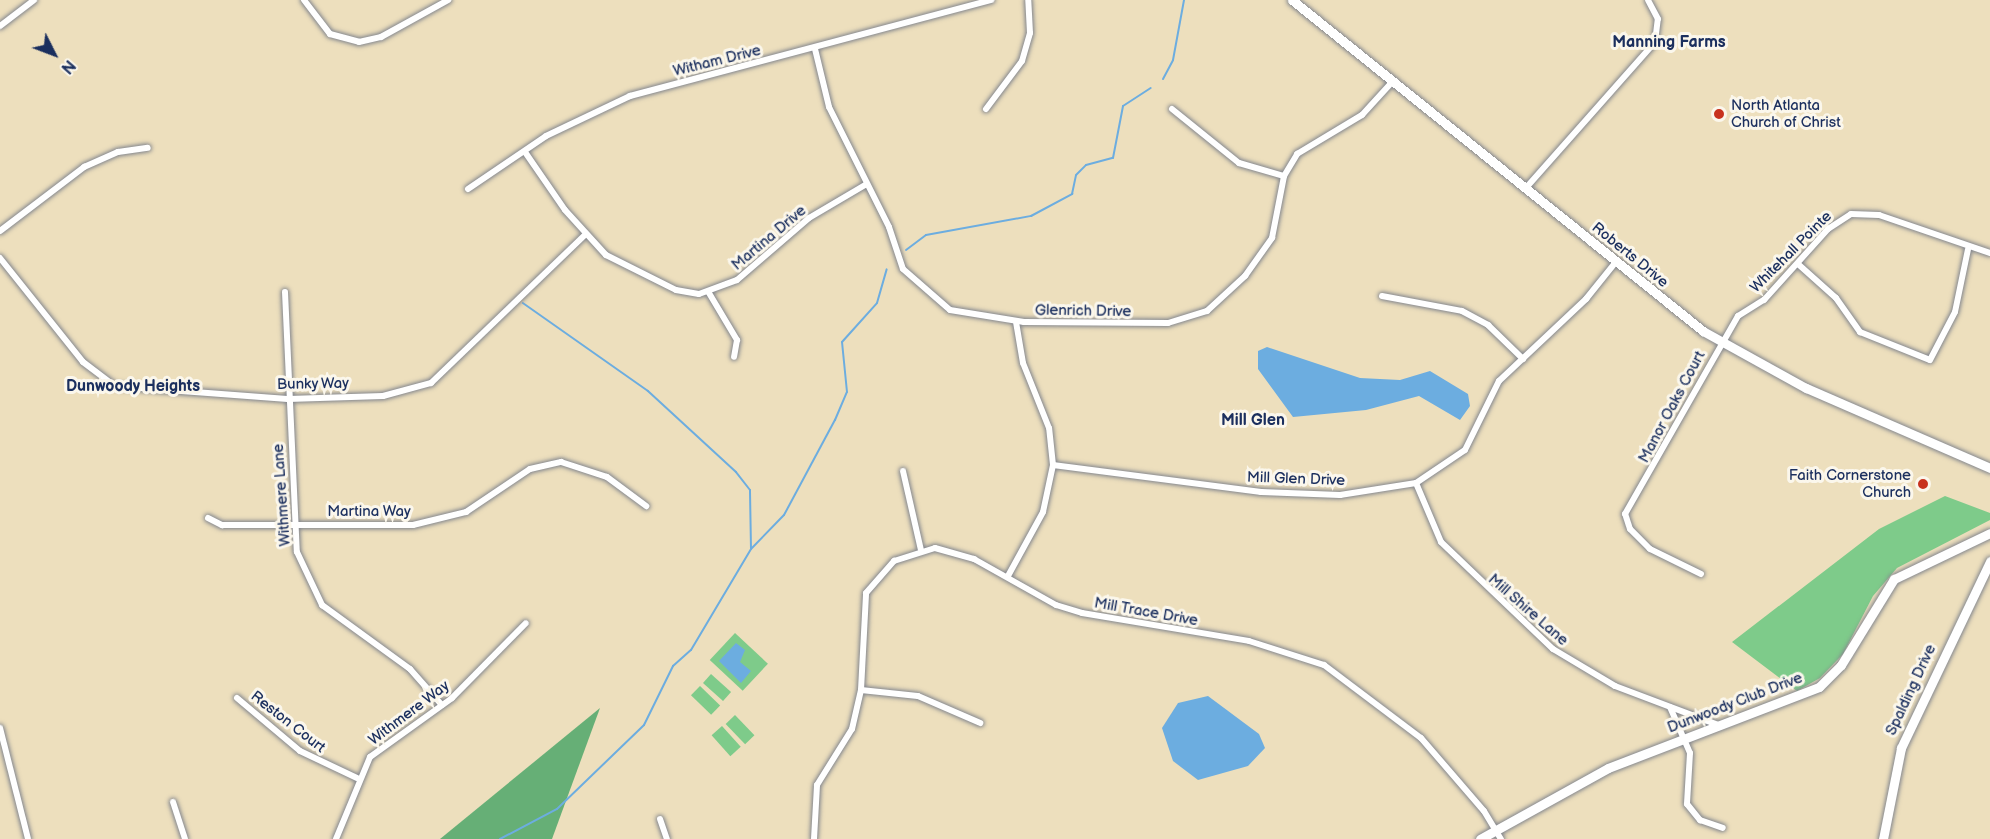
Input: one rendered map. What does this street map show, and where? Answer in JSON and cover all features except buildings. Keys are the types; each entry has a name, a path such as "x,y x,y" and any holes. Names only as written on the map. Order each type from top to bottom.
{"street":[{"path":"0,26 34,0"},
{"path":"304,0 330,34 359,42 381,37 448,0"},
{"name":"Witham Drive","path":"468,189 571,122 630,96 815,49 991,0"},
{"path":"986,110 1022,61 1030,33 1028,0"},
{"name":"Roberts Drive","path":"1292,0 1719,345 1806,388 1990,468"},
{"path":"1525,189 1655,42 1658,19 1648,0"},
{"name":"Glenrich Drive","path":"815,49 829,107 865,185 889,227 896,258 917,284 950,310 1016,322 1168,323 1207,311 1261,257 1278,221 1284,176 1307,143 1362,115 1393,81"},
{"path":"1172,109 1239,163 1284,176"},
{"path":"0,231 84,167 117,152 148,148"},
{"name":"Martina Drive","path":"525,152 586,234 606,255 675,290 709,293 737,280 809,218 865,185"},
{"name":"Whitehall Pointe","path":"1719,345 1738,315 1764,300 1840,219 1865,213 1968,249 1990,253"},
{"name":"Bunky Way","path":"0,258 83,362 115,386 288,399 418,391 586,234"},
{"path":"1798,264 1836,298 1860,332 1930,360 1955,312 1968,249"},
{"name":"Mill Glen Drive","path":"1053,465 1262,492 1340,495 1416,483 1465,450 1485,403 1523,359 1586,299 1615,262"},
{"name":"Withmere Lane","path":"285,292 288,399 297,552 322,605 410,669 442,705"},
{"path":"709,293 737,340 734,357"},
{"path":"1382,296 1462,311 1488,325 1523,359"},
{"path":"1008,576 1043,512 1053,465 1049,428 1023,363 1016,322"},
{"name":"Manor Oaks Court","path":"1701,574 1650,549 1630,529 1625,514 1719,345"},
{"name":"Martina Way","path":"208,518 222,525 413,525 444,519 485,503 530,469 561,462 607,477 646,506"},
{"path":"903,471 921,550"},
{"name":"Mill Shire Lane","path":"1416,483 1441,542 1524,624 1576,665 1670,707 1721,726"},
{"name":"Dunwoody Club Drive","path":"1480,839 1499,834 1608,768 1819,687 1841,665 1894,579 1990,533"},
{"name":"Mill Trace Drive","path":"814,839 818,785 852,729 861,690 866,593 894,561 921,550 946,549 1008,576 1056,605 1082,612 1250,640 1324,665 1421,738 1499,834"},
{"name":"Spalding Drive","path":"1883,839 1901,748 1990,561"},
{"name":"Withmere Way","path":"336,839 347,822 357,778 380,747 442,705 526,623"},
{"path":"861,690 918,696 980,723"},
{"name":"Reston Court","path":"237,698 300,751 357,778"},
{"path":"1670,707 1692,760 1688,804 1700,820 1723,828"},
{"path":"0,728 27,839"},
{"path":"173,802 185,839"},
{"path":"660,819 667,839"}],"green space":[{"path":"1945,496 1990,513 1990,520 1897,568 1873,596 1843,654 1820,678 1797,691 1732,642 1879,529"},
{"path":"735,633 768,664 743,691 710,660"},
{"path":"711,674 731,692 723,701 703,683"},
{"path":"700,686 720,705 711,715 691,695"},
{"path":"600,708 552,839 440,839"},
{"path":"735,715 754,735 745,744 726,724"},
{"path":"722,726 741,747 730,756 712,735"}],"water":[{"path":"1267,347 1360,378 1400,380 1430,371 1468,394 1470,406 1460,420 1419,396 1366,410 1293,417 1258,369 1258,351"},
{"path":"736,643 745,650 740,662 751,671 741,683 719,661"},
{"path":"1208,696 1259,734 1265,748 1248,766 1198,780 1173,761 1162,728 1178,703"}],"waterway":[{"path":"1163,79 1173,60 1184,0"},
{"path":"906,250 926,235 1031,216 1072,194 1076,175 1086,165 1113,158 1123,106 1151,88"},
{"path":"751,549 784,515 835,420 847,392 842,342 877,303 887,269"},
{"path":"500,839 557,809 644,725 673,666 691,650 751,549 750,490 736,472 648,391 523,303"}],"place":[{"name":"North Atlanta Church of Christ","path":"1719,114"},
{"name":"Faith Cornerstone Church","path":"1923,484"}],"district":[{"name":"Manning Farms","path":"1669,43"},
{"name":"Dunwoody Heights","path":"133,387"},
{"name":"Mill Glen","path":"1253,421"}]}
